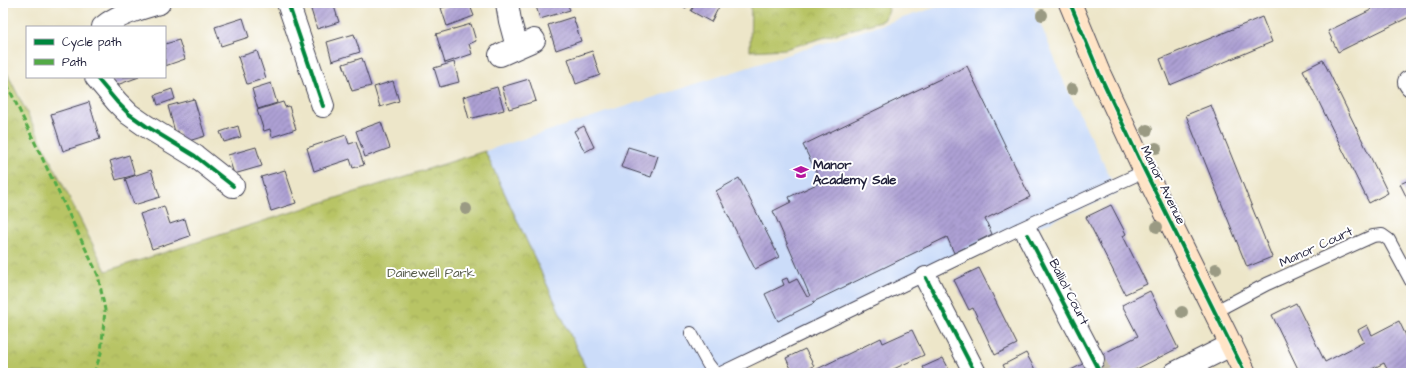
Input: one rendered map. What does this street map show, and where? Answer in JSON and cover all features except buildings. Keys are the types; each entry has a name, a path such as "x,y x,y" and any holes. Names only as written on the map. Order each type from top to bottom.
{"street":[{"path":"104,26 118,17 159,3"},
{"path":"288,3 323,106"},
{"path":"507,3 510,22 517,47"},
{"name":"Manor Avenue","path":"1070,3 1099,73 1145,171 1214,312 1246,373"},
{"path":"97,78 129,114 195,156 233,186"},
{"name":"Balliol Court","path":"1028,235 1093,359"},
{"path":"926,278 975,373"},
{"path":"1175,373 1231,344"}],"lane":[{"path":"721,373 1145,171"},
{"name":"Manor Court","path":"1214,312 1267,284 1373,236 1382,236 1389,240 1411,281"},
{"path":"691,333 708,364 715,373"}],"shaded area":[{"name":"Manor Academy Sale","path":"950,3 1032,3 1064,82 1118,193 1000,243 726,373 588,373 485,151"}],"green space":[{"path":"751,3 887,3 889,10 884,20 785,49 750,51"},
{"name":"Dainewell Park","path":"3,65 106,271 485,151 588,373 3,373"}],"tunnel":[{"path":"1093,359 1100,373"}],"marked path":[{"path":"3,76 98,275 105,310 101,353 94,373"}],"cycle path":[{"path":"288,3 323,106"},
{"path":"1070,3 1099,73 1142,165 1245,373"},
{"path":"97,78 129,114 195,156 233,186"},
{"path":"1028,235 1100,373"},
{"path":"926,278 975,373"}],"place":[{"name":"Manor Academy Sale","path":"801,172"}]}
